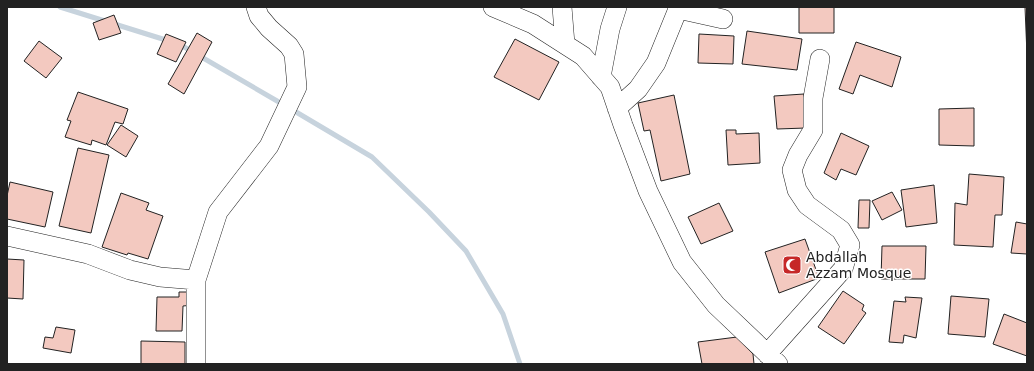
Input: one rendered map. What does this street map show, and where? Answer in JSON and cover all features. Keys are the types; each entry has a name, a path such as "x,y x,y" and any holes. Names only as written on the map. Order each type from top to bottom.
{"street":[{"path":"196,364 196,280 218,212 269,146 297,87 294,54 289,46 259,16 256,7"},
{"path":"493,7 534,24 583,56 610,87 648,191 682,262 716,305 773,359 843,269 850,245 841,230 808,205 797,190 792,170 798,155 813,130 813,98 820,59"},
{"path":"562,7 565,44"},
{"path":"601,77 610,29 618,7"},
{"path":"617,108 638,89 656,63 678,9 723,19"},
{"path":"7,236 88,254 130,270 160,277 196,280"}],"building":[{"path":"799,7 834,7 834,33 799,33"},
{"path":"1025,7 1027,7 1027,55"},
{"path":"114,15 121,33 99,40 93,23"},
{"path":"747,31 802,39 797,70 742,64"},
{"path":"197,33 212,42 184,94 168,84"},
{"path":"166,34 186,42 176,62 157,54"},
{"path":"699,34 734,36 733,64 698,63"},
{"path":"515,39 559,62 539,100 494,77"},
{"path":"39,41 62,58 46,78 24,61"},
{"path":"856,42 901,57 892,87 860,75 853,94 839,89"},
{"path":"78,92 128,109 123,124 115,122 106,145 92,140 91,145 65,137 71,121 67,120"},
{"path":"804,94 806,128 777,129 774,96"},
{"path":"674,95 690,174 661,181 650,130 644,131 638,103"},
{"path":"974,108 974,146 939,145 939,109"},
{"path":"121,125 138,136 126,157 107,145"},
{"path":"726,130 736,130 736,134 759,133 760,163 728,165"},
{"path":"841,133 869,146 856,175 841,169 836,180 824,173"},
{"path":"78,148 109,155 91,233 59,226"},
{"path":"969,174 1004,177 1002,215 995,215 993,247 954,245 955,203 967,205"},
{"path":"10,182 53,192 45,227 7,219 7,196"},
{"path":"934,185 937,223 906,227 901,190"},
{"path":"892,192 902,210 882,220 872,201"},
{"path":"121,193 149,203 146,210 163,216 148,259 128,253 127,255 102,247"},
{"path":"859,200 870,200 869,228 858,228"},
{"path":"719,203 733,231 701,244 688,217"},
{"path":"1016,222 1027,224 1027,254 1011,253"},
{"name":"Abdallah Azzam Mosque","path":"805,239 819,278 779,293 765,252"},
{"path":"882,246 926,246 925,279 881,279"},
{"path":"7,259 24,260 23,299 7,298"},
{"path":"843,291 864,305 862,310 866,313 844,344 818,327"},
{"path":"179,292 193,292 193,305 183,306 182,331 156,331 157,297 179,297"},
{"path":"951,296 989,299 985,337 948,334"},
{"path":"905,297 922,298 916,338 904,335 903,343 889,342 894,301 906,302"},
{"path":"1004,314 1027,323 1027,356 993,344"},
{"path":"56,327 75,330 71,353 43,348 45,337 53,338"},
{"path":"737,337 753,354 754,364 702,364 698,342"},
{"path":"141,341 185,342 185,364 141,364"}],"waterway":[{"path":"60,7 169,41"},
{"path":"179,44 284,105"},
{"path":"291,109 372,157 429,212 466,251 503,314 520,364"}],"place":[{"name":"Abdallah Azzam Mosque","path":"792,265"}]}
